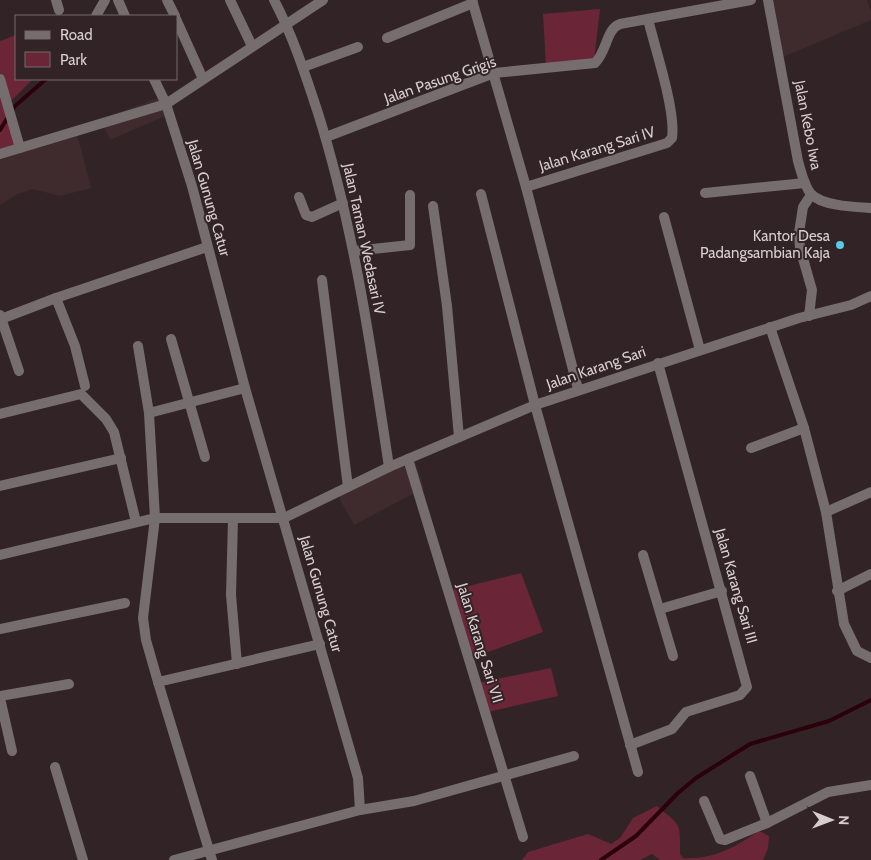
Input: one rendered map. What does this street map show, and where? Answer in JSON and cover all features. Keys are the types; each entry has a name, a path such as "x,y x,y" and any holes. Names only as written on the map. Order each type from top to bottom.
{"street":[{"path":"97,15 105,0"},
{"path":"118,0 125,15"},
{"path":"167,0 174,15"},
{"path":"230,0 252,46"},
{"name":"Jalan Taman Wedasari IV","path":"274,0 286,23 303,67 326,137 343,203 354,251 389,467"},
{"path":"0,154 166,104 323,0"},
{"name":"Jalan Pasung Grigis","path":"326,137 494,73 595,63 605,51 614,26 752,0"},
{"name":"Jalan Kebo Iwa","path":"768,0 798,161 811,195"},
{"path":"387,38 473,2 526,187"},
{"name":"Jalan Karang Sari IV","path":"578,389 526,187 666,143 672,138 672,123 665,86 648,19"},
{"path":"178,23 203,79"},
{"path":"303,67 358,47"},
{"path":"0,79 20,148"},
{"name":"Jalan Gunung Catur","path":"154,80 166,104 192,186 245,388 358,778 360,810"},
{"path":"705,193 805,183"},
{"path":"481,194 535,405 638,772"},
{"path":"354,251 410,245 410,195"},
{"path":"809,316 812,290 800,248 799,233 803,207 811,195 840,205 871,208"},
{"path":"299,197 306,215 312,217 343,203"},
{"path":"433,206 447,306 459,437"},
{"path":"664,217 700,350"},
{"path":"19,371 1,317 207,247"},
{"path":"322,280 348,487"},
{"name":"Jalan Karang Sari","path":"284,518 389,467 535,405 578,389 770,327 851,305 871,296"},
{"path":"56,298 75,346 83,390 114,432 136,522"},
{"path":"770,327 804,428 826,512 844,624 857,651 871,658"},
{"path":"171,339 206,456"},
{"path":"138,346 149,413 155,518 143,618 146,640 210,855"},
{"name":"Jalan Karang Sari III","path":"630,745 672,728 686,712 740,695 746,691 747,683 658,363"},
{"path":"149,413 245,388"},
{"path":"0,414 83,390"},
{"path":"751,448 804,428"},
{"path":"0,486 121,458"},
{"name":"Jalan Karang Sari VII","path":"408,459 523,837"},
{"path":"826,512 871,492"},
{"path":"0,555 155,518 284,518"},
{"path":"233,519 231,596 238,664"},
{"path":"643,555 673,656"},
{"path":"838,591 871,574"},
{"path":"660,609 722,591"},
{"path":"0,629 125,603"},
{"path":"158,682 320,644"},
{"path":"12,751 0,697 69,684"},
{"path":"174,860 210,855 360,810 414,801 574,756"},
{"path":"55,767 83,860"},
{"path":"750,776 767,823"},
{"path":"704,801 720,839 725,840 767,823 828,792 871,785"}],"shaded area":[{"path":"766,0 867,0 871,11 871,20 778,59"},
{"path":"158,98 165,116 110,140 101,119"},
{"path":"75,126 91,188 60,196 33,189 17,194 0,205 0,155"},
{"path":"415,461 424,488 354,525 337,494"}],"green space":[{"path":"600,9 594,60 546,67 543,14"},
{"path":"15,35 15,80 32,80 7,105 16,149 0,155 0,41"},
{"path":"521,573 543,632 471,658 444,592"},
{"path":"551,668 558,696 483,713 477,683"},
{"path":"657,806 678,826 680,854 683,858 714,855 759,831 769,836 768,848 763,860 660,860 652,854 640,860 522,860 528,852 588,834 611,844 620,838 633,818"}],"waterway":[{"path":"0,130 15,106 45,80"},
{"path":"601,860 636,836 678,793 696,778 750,744 829,721 871,700"}],"place":[{"name":"Kantor Desa Padangsambian Kaja","path":"840,245"}]}
